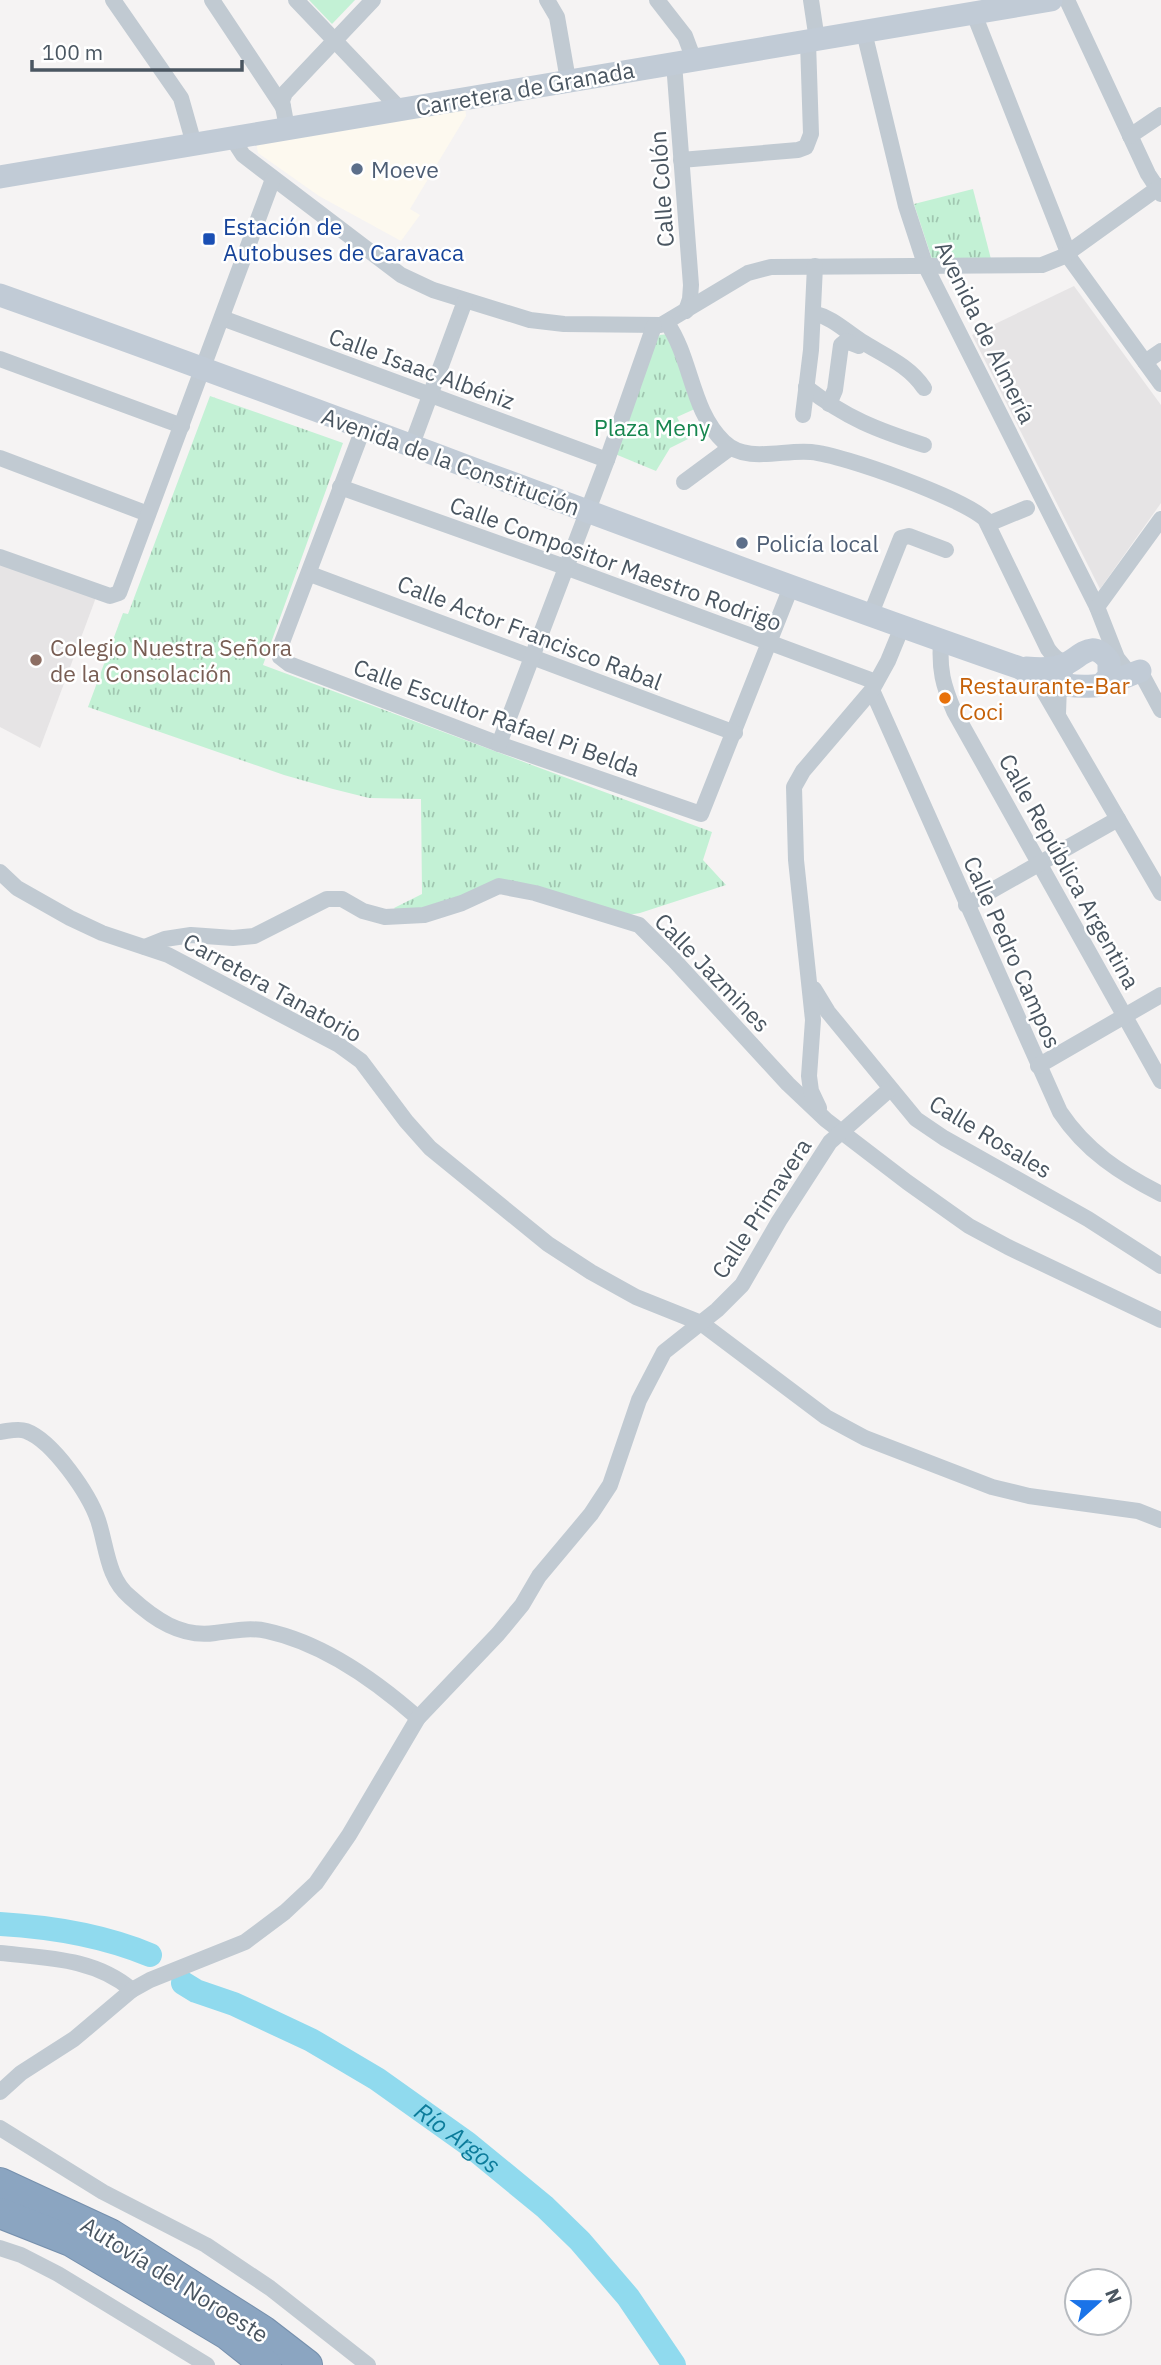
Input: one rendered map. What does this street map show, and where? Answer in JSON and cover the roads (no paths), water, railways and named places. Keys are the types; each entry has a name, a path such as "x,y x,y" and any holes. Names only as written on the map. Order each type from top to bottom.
{"highway":[{"name":"Autovía del Noroeste","path":"0,2183 110,2234 263,2331 307,2365"},
{"name":"Autovía del Noroeste","path":"0,2213 71,2241 227,2334 266,2365"}],"street":[{"path":"113,0 181,98 194,144"},
{"path":"212,0 279,89 285,118"},
{"path":"296,0 400,109"},
{"path":"279,89 335,40 373,0"},
{"path":"548,0 557,17 568,80"},
{"path":"657,0 685,36 684,62"},
{"path":"681,160 799,150 808,144 811,121 811,0"},
{"name":"Carretera de Granada","path":"0,177 232,138 285,118 400,109 864,32 964,10 1051,0"},
{"path":"232,138 243,155 416,284 465,301 543,322 660,324 760,268 1042,265 1068,253 1160,189 1130,136 1068,0"},
{"path":"964,10 1068,253 1080,275 1161,384"},
{"name":"Avenida de Almería","path":"864,32 906,206 926,267 1097,607 1126,658 1161,710"},
{"name":"Calle Colón","path":"684,62 681,160 691,285 686,311"},
{"path":"1130,136 1161,115"},
{"path":"0,557 110,596 117,595 125,582 273,178"},
{"path":"803,415 815,266"},
{"name":"Avenida de la Constitución","path":"1,297 204,368 411,447 1059,685 1093,685"},
{"path":"411,447 465,301"},
{"path":"813,313 834,320 908,369 924,388"},
{"name":"Calle Isaac Albéniz","path":"222,318 607,460"},
{"path":"660,324 679,343 703,412 721,441 730,448 752,454 811,452 831,456 902,480 977,512 988,524 1053,657 1063,662 1073,660"},
{"path":"499,744 660,324"},
{"path":"829,404 835,390 841,345 846,341 859,346 861,340"},
{"path":"1145,362 1161,351"},
{"path":"0,359 182,426"},
{"path":"806,387 849,417 879,431 924,446"},
{"path":"310,574 363,429"},
{"path":"684,482 730,448"},
{"path":"0,458 148,514"},
{"name":"Calle Compositor Maestro Rodrigo","path":"340,487 565,567 874,686"},
{"path":"988,524 1027,508"},
{"path":"1097,607 1161,519"},
{"path":"870,616 901,538 909,536 946,550"},
{"name":"Calle Actor Francisco Rabal","path":"310,574 735,733"},
{"name":"Calle Escultor Rafael Pi Belda","path":"310,574 281,645 280,657 289,664 499,744 701,814 735,733"},
{"path":"735,733 767,643 791,587"},
{"path":"826,1120 811,1091 810,1065 814,1029 796,860 794,787 803,771 874,686 902,627"},
{"name":"Calle República Argentina","path":"942,641 939,664 942,683 954,711 1161,1081"},
{"path":"1073,660 1074,676 1093,685 1109,676 1126,658 1091,649 1055,668 1028,673 1058,714 1161,893"},
{"path":"1058,714 1059,685 1073,660"},
{"name":"Calle Pedro Campos","path":"874,686 966,905 1060,1112 1088,1147 1106,1163 1161,1194"},
{"path":"966,905 1118,819"},
{"name":"Carretera Tanatorio","path":"0,872 18,888 70,918 192,967 339,1045 361,1061 430,1148 548,1244 636,1297 701,1323 807,1403 865,1438 992,1487 1029,1496 1138,1511 1161,1520"},
{"name":"Calle Jazmines","path":"145,947 166,939 191,935 233,938 254,936 327,899 342,899 363,911 385,917 424,915 462,903 494,887 509,886 639,926 674,960 788,1084 826,1120 836,1137 969,1226 1161,1320"},
{"name":"Calle Rosales","path":"809,974 820,1001 835,1021 909,1112 924,1125 1088,1219 1161,1266"},
{"path":"1038,1066 1161,995"},
{"path":"814,1029 819,1021 835,1021"},
{"path":"788,1084 810,1065"},
{"name":"Calle Primavera","path":"0,2092 21,2073 75,2039 132,1990 150,1980 245,1942 303,1896 334,1859 418,1718 498,1634 522,1605 539,1576 591,1514 610,1485 631,1420 659,1360 676,1341 701,1323 742,1285 779,1221 836,1137 890,1089"},
{"path":"0,1432 19,1429 49,1447 90,1500 116,1583 128,1596 171,1627 200,1634 247,1629 265,1630 290,1639 367,1677 418,1718"},
{"path":"0,1953 73,1961 119,1978 132,1990"},
{"path":"0,2128 103,2192 206,2245 270,2288 368,2365"},
{"path":"0,2248 21,2255 58,2274 207,2365"}],"waterway":[{"name":"Río Argos","path":"0,1924 76,1933 114,1942 150,1955"},
{"name":"Río Argos","path":"183,1983 311,2040 377,2079 467,2143 545,2207 580,2241 628,2297 674,2365"}],"place":[{"name":"Moeve","path":"357,169"},
{"name":"Estación de Autobuses de Caravaca","path":"209,239"},
{"name":"Policía local","path":"742,543"},
{"name":"Colegio Nuestra Señora de la Consolación","path":"36,660"},
{"name":"Restaurante-Bar Coci","path":"945,698"}],"park label":[{"name":"Plaza Meny","path":"652,427"}]}
